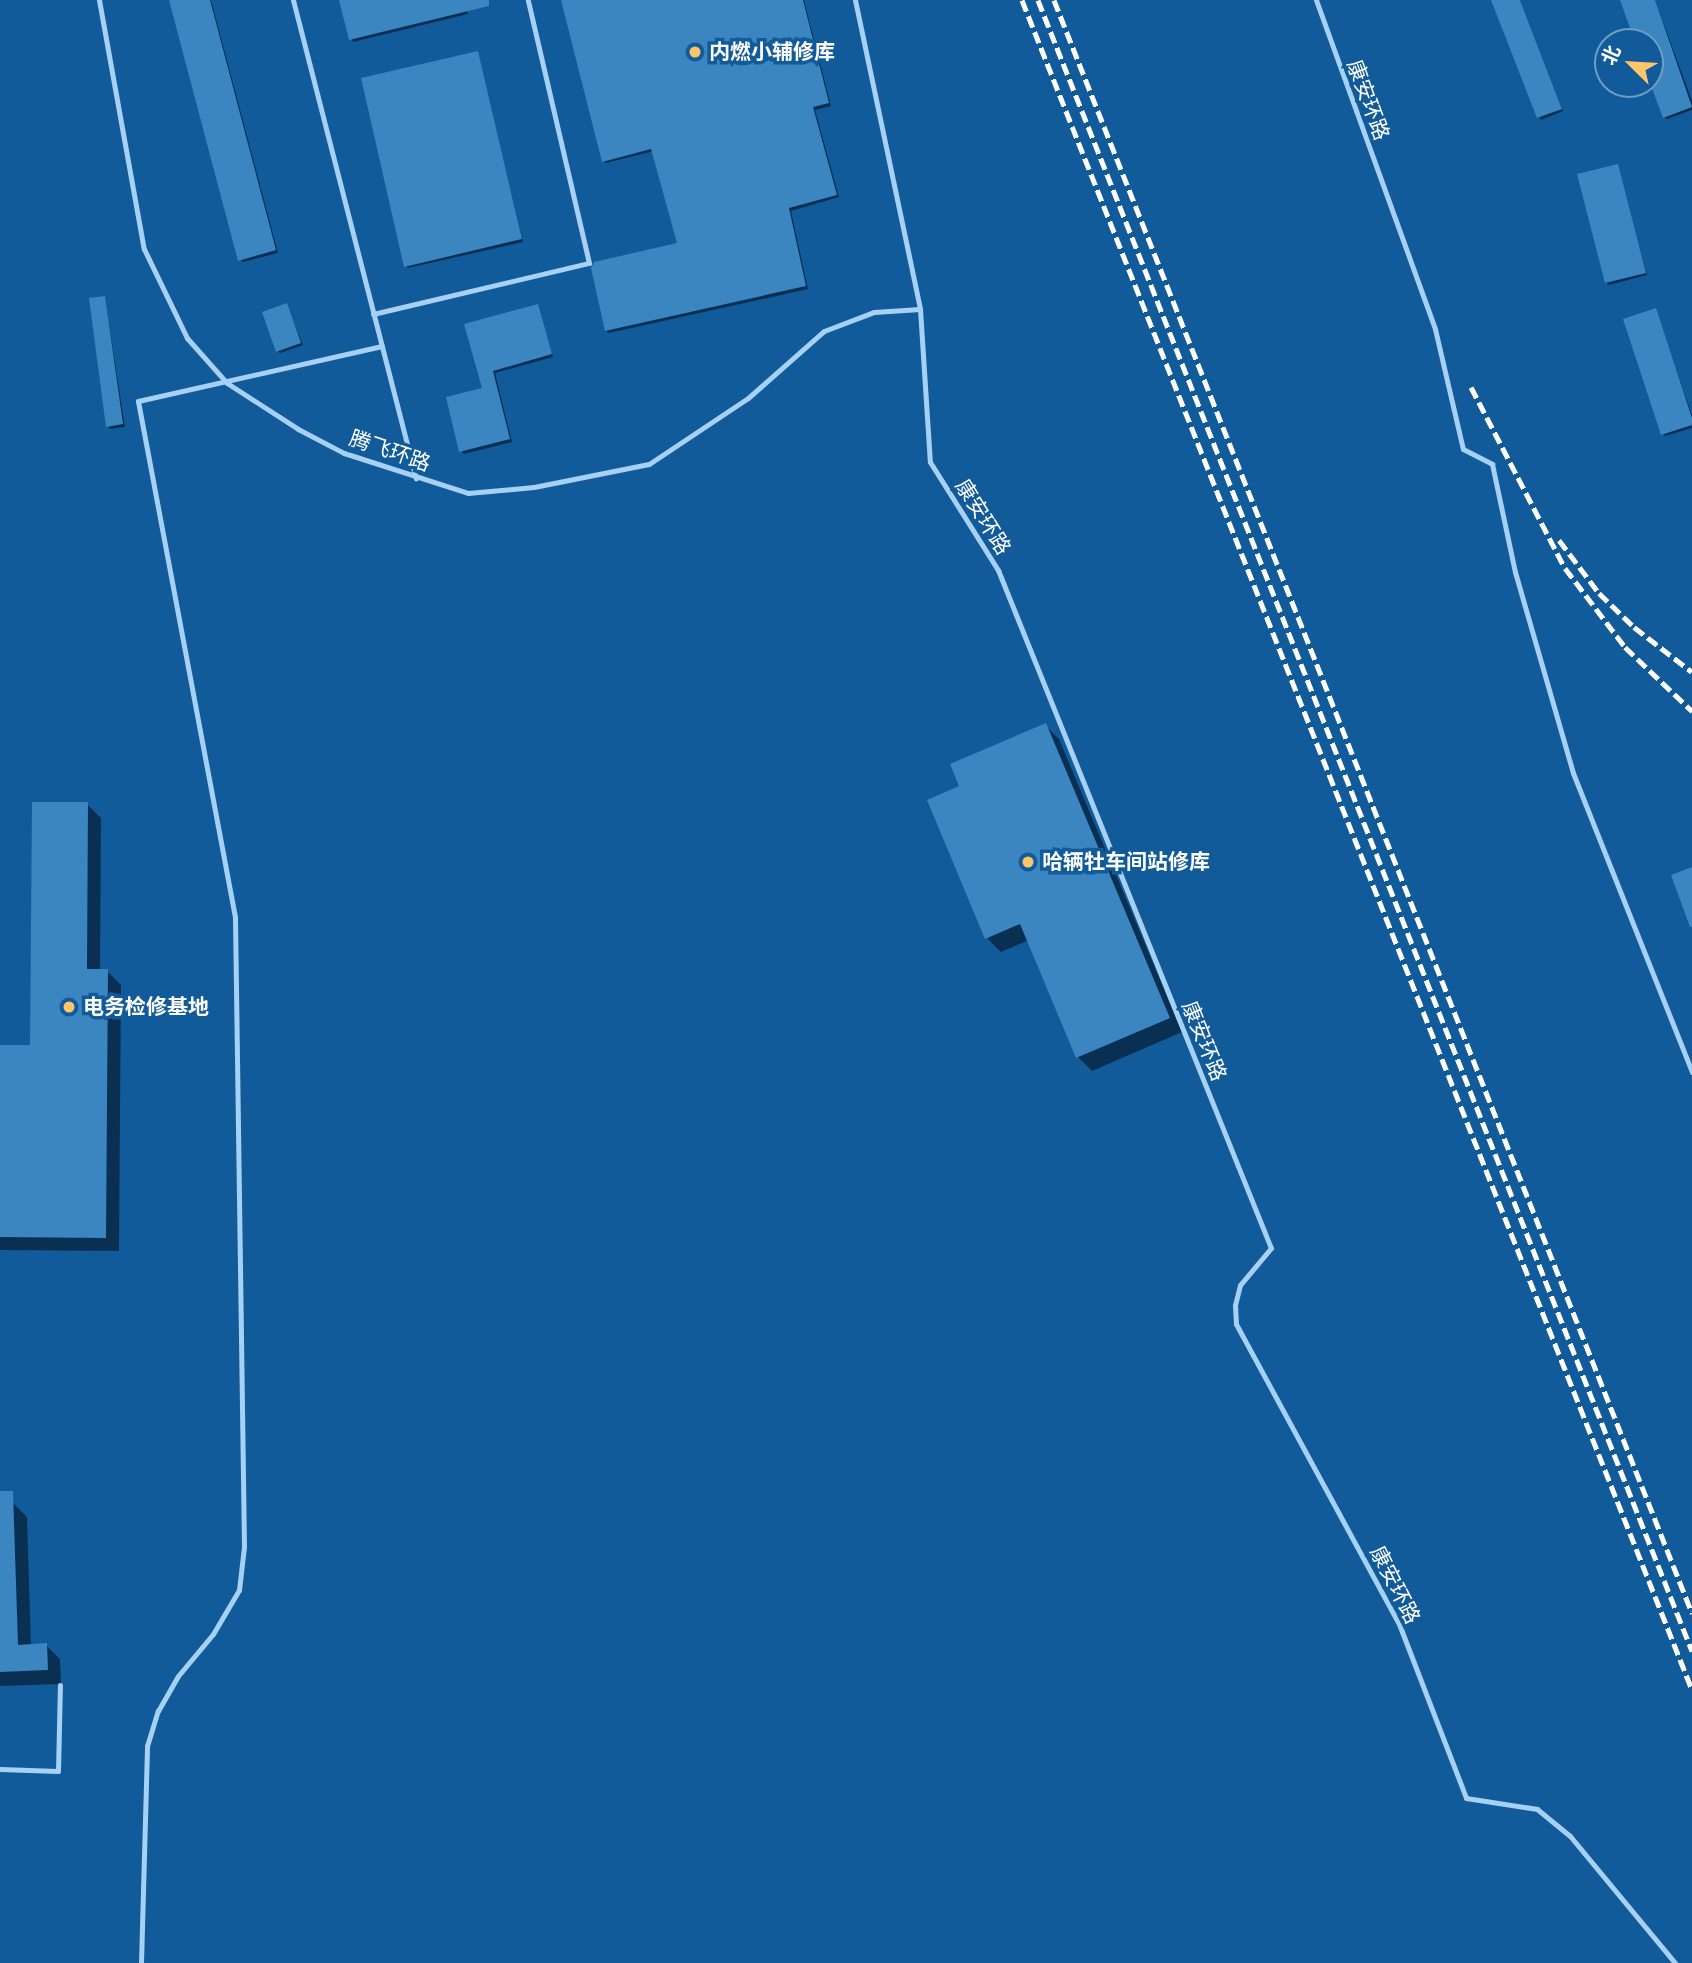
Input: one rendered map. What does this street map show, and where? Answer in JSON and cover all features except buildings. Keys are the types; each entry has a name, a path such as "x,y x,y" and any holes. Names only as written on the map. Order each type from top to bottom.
{"lane":[{"name":"腾飞环路","path":"99,0 144,249 187,338 227,383 298,429 344,453 468,493 534,487 649,464 748,398 824,331 874,312 920,309"},
{"path":"293,0 415,478"},
{"path":"373,314 589,263 528,0"},
{"name":"康安环路","path":"855,0 920,309 930,462 998,570 1271,1248 1240,1285 1236,1324 1399,1624 1466,1798 1537,1809 1570,1836 1675,1963"},
{"name":"康安环路","path":"1316,0 1435,329 1463,449 1492,464 1515,572 1573,773 1692,1072"},
{"path":"141,1963 147,1746 158,1711 178,1676 213,1634 239,1590 244,1548 235,916 138,401 382,346"},
{"path":"0,1769 58,1771 60,1685"}],"railway":[{"path":"1022,0 1692,1690"},
{"path":"1038,0 1692,1651"},
{"path":"1054,0 1692,1613"},
{"path":"1471,387 1565,568 1625,647 1692,711"},
{"path":"1559,540 1599,593 1634,627 1692,672"}],"place":[{"name":"内燃小辅修库","path":"695,52"},
{"name":"哈辆牡车间站修库","path":"1028,862"},
{"name":"电务检修基地","path":"69,1007"}]}
